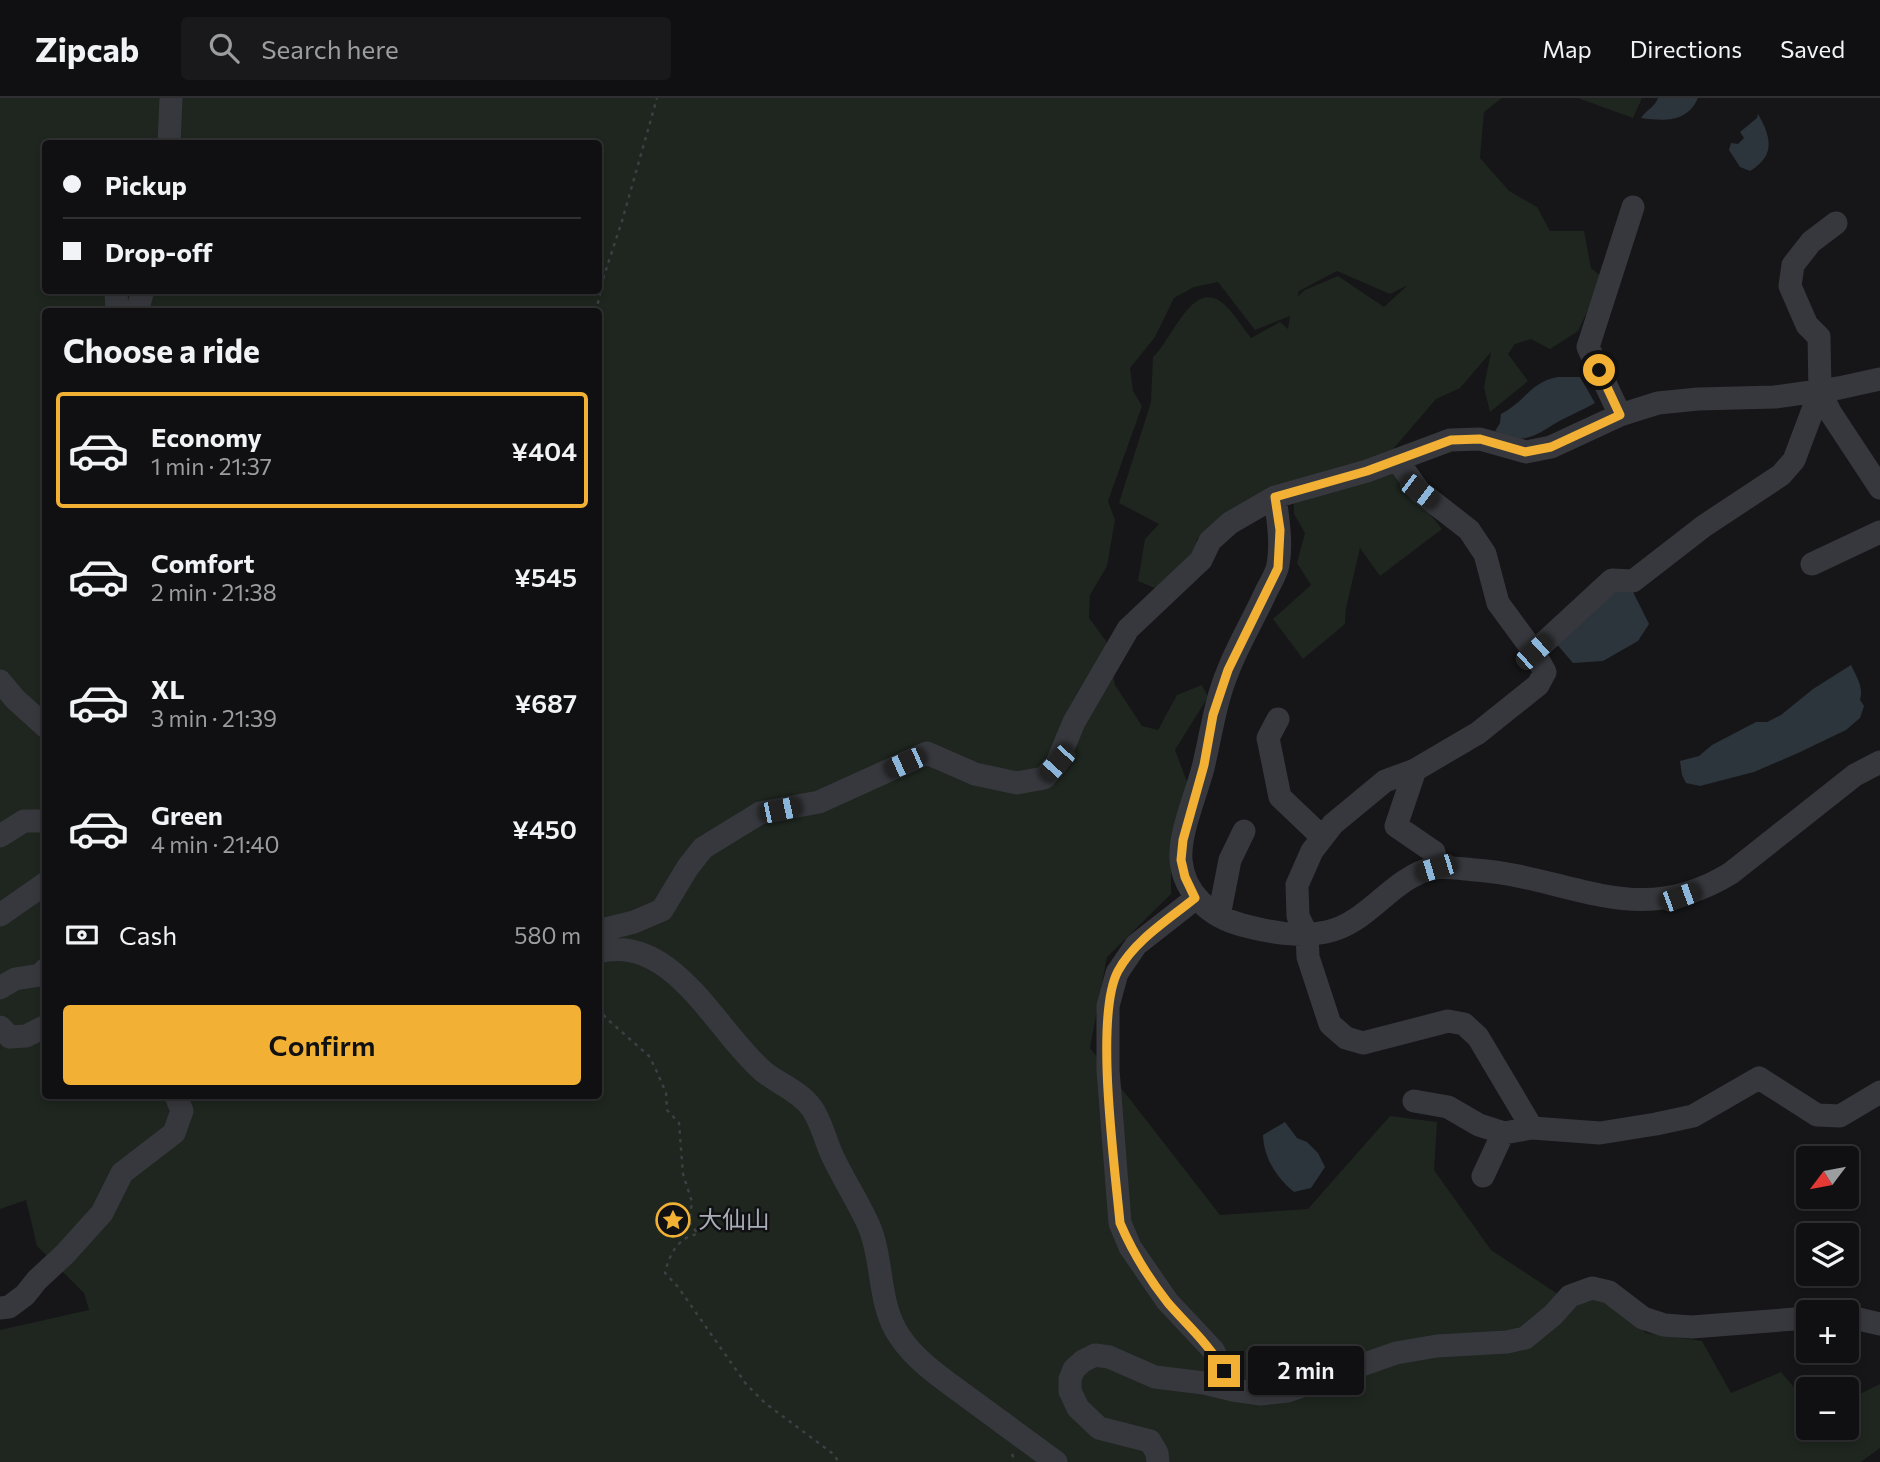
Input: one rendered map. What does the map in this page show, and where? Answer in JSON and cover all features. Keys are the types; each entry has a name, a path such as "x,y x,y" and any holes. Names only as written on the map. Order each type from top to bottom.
{"street":[{"path":"169,140 171,98"},
{"path":"1620,415 1588,347 1633,207"},
{"path":"1534,652 1612,580 1633,581 1704,526 1781,475 1794,460 1820,391 1819,337 1807,325 1790,286 1793,265 1811,242 1836,223"},
{"path":"602,930 634,922 662,910 703,848 760,813 819,802 927,753 975,774 1017,783 1044,778 1057,763 1074,722 1128,629 1201,560 1210,541 1230,523 1275,497 1398,461 1451,440 1480,439 1525,452 1551,447 1620,415 1658,403 1775,397 1880,379"},
{"path":"1820,391 1830,412 1880,488"},
{"path":"1398,461 1419,491 1469,530 1485,554 1498,603 1534,652 1545,672 1538,685 1478,733 1415,770 1385,781 1333,824 1312,851 1297,886 1298,916 1307,935 1308,957 1330,1024 1346,1038 1363,1043 1448,1021 1464,1024 1478,1037 1532,1128"},
{"path":"1275,497 1280,530 1278,568 1228,670 1213,715 1204,765 1183,840 1181,860 1185,877 1195,898 1210,911 1232,922 1271,932 1307,935 1329,932 1347,924 1410,876 1436,868 1497,872 1624,900 1657,901 1680,897 1712,886 1855,775 1880,762"},
{"path":"1812,564 1880,532"},
{"path":"0,681 42,723"},
{"path":"1278,719 1268,738 1280,797 1322,837"},
{"path":"1415,770 1396,826 1434,852 1436,868"},
{"path":"0,836 24,821 42,821"},
{"path":"1219,916 1230,860 1244,831"},
{"path":"0,915 42,886"},
{"path":"1195,898 1136,945 1117,973 1108,1006 1111,1112 1120,1223 1130,1247 1167,1301 1213,1350 1233,1390"},
{"path":"602,951 612,948 642,952 686,983 764,1072 801,1096 811,1107 833,1158 869,1225 890,1319 898,1335 910,1350 952,1385 1056,1462"},
{"path":"0,988 16,979 42,973"},
{"path":"0,1027 10,1037 26,1036 42,1028"},
{"path":"1414,1101 1427,1101 1448,1107 1479,1125 1503,1133 1532,1128 1600,1133 1693,1116 1759,1079 1817,1115 1840,1115 1880,1092"},
{"path":"0,1308 9,1307 25,1295 65,1254 102,1213 122,1173 174,1133 182,1111 177,1099"},
{"path":"1483,1176 1503,1133"},
{"path":"1158,1462 1157,1453 1150,1441 1099,1428 1078,1408 1070,1391 1070,1379 1074,1369 1083,1361 1095,1355 1109,1357 1155,1377 1261,1394 1288,1391 1396,1353 1437,1346 1507,1342 1525,1338 1553,1315 1570,1296 1592,1288 1609,1292 1643,1318 1664,1325 1692,1327 1796,1319"},
{"path":"1859,1319 1880,1324"}],"path":[{"path":"602,284 657,98"},
{"path":"602,1013 649,1056 666,1093 667,1110 679,1123 682,1174 692,1202 689,1222 698,1234 689,1235 677,1246 668,1257 664,1273 678,1287 746,1384 765,1402 832,1453 839,1462"}],"shaded area":[{"path":"0,98 1502,98 1484,112 1480,158 1509,191 1537,207 1550,231 1584,231 1591,268 1603,278 1578,331 1550,349 1531,339 1515,344 1508,354 1528,381 1490,412 1484,387 1491,352 1460,388 1436,399 1394,448 1391,459 1399,475 1442,529 1380,576 1360,548 1346,608 1345,624 1303,659 1273,619 1311,585 1297,563 1305,533 1294,514 1293,487 1212,526 1197,539 1195,560 1157,589 1138,581 1145,539 1159,524 1119,503 1151,402 1153,357 1194,303 1204,298 1215,298 1227,307 1251,338 1280,322 1288,329 1290,316 1255,330 1218,282 1194,287 1174,298 1155,337 1130,368 1133,391 1142,406 1108,501 1115,520 1107,566 1090,595 1089,618 1106,641 1115,685 1142,726 1158,730 1177,695 1202,685 1208,697 1175,750 1189,787 1171,860 1171,894 1107,957 1090,1048 1220,1215 1308,1209 1390,1116 1437,1122 1434,1170 1491,1250 1573,1304 1601,1297 1646,1333 1702,1341 1731,1393 1781,1372 1796,1390 1796,1440 1859,1440 1859,1394 1880,1384 1880,1448 1861,1462 0,1462 0,1330 89,1310 84,1293 37,1246 26,1200 0,1209","holes":["1337,271 1390,294 1408,285 1384,307 1338,276 1305,290 1297,297 1299,291"]},
{"path":"1578,98 1642,98 1633,118"},
{"path":"1658,98 1698,98 1688,112 1681,116 1666,120 1641,118"},
{"path":"1758,114 1769,146 1764,159 1750,171 1740,167 1729,150 1731,143 1738,144 1744,138 1740,132 1757,118"},
{"path":"1558,377 1580,377 1595,403 1530,437 1511,437 1495,431 1501,414 1534,387"},
{"path":"1612,584 1630,586 1649,624 1638,641 1603,661 1573,663 1554,641"},
{"path":"1851,665 1859,682 1860,700 1864,706 1860,718 1846,730 1754,772 1700,786 1686,783 1680,761 1699,756 1712,745 1756,722 1767,722 1781,715 1813,689"},
{"path":"1285,1122 1297,1138 1307,1142 1318,1153 1325,1167 1311,1188 1294,1192 1282,1180 1269,1159 1263,1135"}],"place":[{"name":"大仙山","path":"673,1220"}],"route":[{"path":"1224,1371 1213,1350 1167,1301 1130,1247 1120,1223 1108,1070 1108,1006 1117,973 1136,945 1195,898 1185,877 1181,860 1183,840 1204,765 1213,715 1228,670 1278,568 1280,530 1275,497 1367,471 1451,440 1480,439 1525,452 1551,447 1620,415 1599,370"}]}
